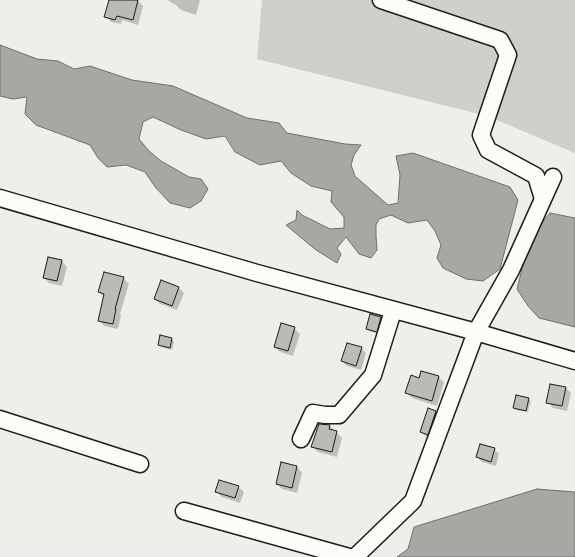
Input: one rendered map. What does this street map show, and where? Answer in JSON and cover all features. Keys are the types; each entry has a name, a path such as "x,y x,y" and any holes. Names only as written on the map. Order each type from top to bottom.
{"street":[{"path":"382,0 500,40 508,55 481,135 488,150 536,176 543,199"},
{"path":"355,557 413,501 476,332 511,270 553,177"},
{"path":"0,198 257,273 393,311 476,332 575,361"},
{"path":"301,439 313,413 339,415 373,374 393,311"},
{"path":"0,419 140,464"},
{"path":"184,511 349,557"}],"shaded area":[{"path":"262,0 575,0 575,153 487,116 257,59"},
{"path":"0,45 37,59 58,61 74,69 90,66 132,80 173,86 247,118 279,123 287,133 345,144 361,145 354,155 351,165 355,176 388,205 398,203 400,175 396,156 413,153 510,187 518,200 500,269 483,281 466,279 443,268 437,258 441,245 435,231 427,220 408,223 391,215 379,219 376,225 377,250 371,258 359,254 346,237 337,248 341,254 337,263 316,250 286,225 296,220 297,210 302,215 330,229 344,228 344,217 331,202 332,191 311,186 291,173 281,161 260,165 235,152 225,136 206,139 181,130 153,117 143,122 139,139 149,151 161,161 189,177 201,179 208,189 201,201 190,208 170,203 156,188 145,172 126,165 107,167 98,158 90,145 36,125 25,114 27,97 13,99 0,96"},
{"path":"550,213 575,218 575,327 539,318 528,306 517,289 523,265 536,230"},
{"path":"537,489 575,492 575,557 397,557 408,549 414,527"}],"building":[{"path":"109,0 138,0 133,20 117,16 115,20 104,17"},
{"path":"48,257 62,260 57,281 43,278"},
{"path":"104,272 124,277 115,309 113,324 98,321 104,294 98,292"},
{"path":"161,280 179,287 172,306 154,299"},
{"path":"370,314 381,317 377,332 366,329"},
{"path":"281,323 295,327 288,351 274,347"},
{"path":"160,335 172,338 170,348 158,345"},
{"path":"347,343 362,347 356,366 341,361"},
{"path":"421,371 439,376 432,401 405,393 411,375 419,378"},
{"path":"550,384 566,387 562,406 546,403"},
{"path":"516,395 529,398 526,411 513,408"},
{"path":"428,408 436,411 428,435 420,432"},
{"path":"319,424 330,425 329,429 337,431 332,452 311,447"},
{"path":"480,444 495,448 491,462 476,457"},
{"path":"281,462 297,466 292,488 276,484"},
{"path":"219,480 239,486 235,498 215,492"}]}
